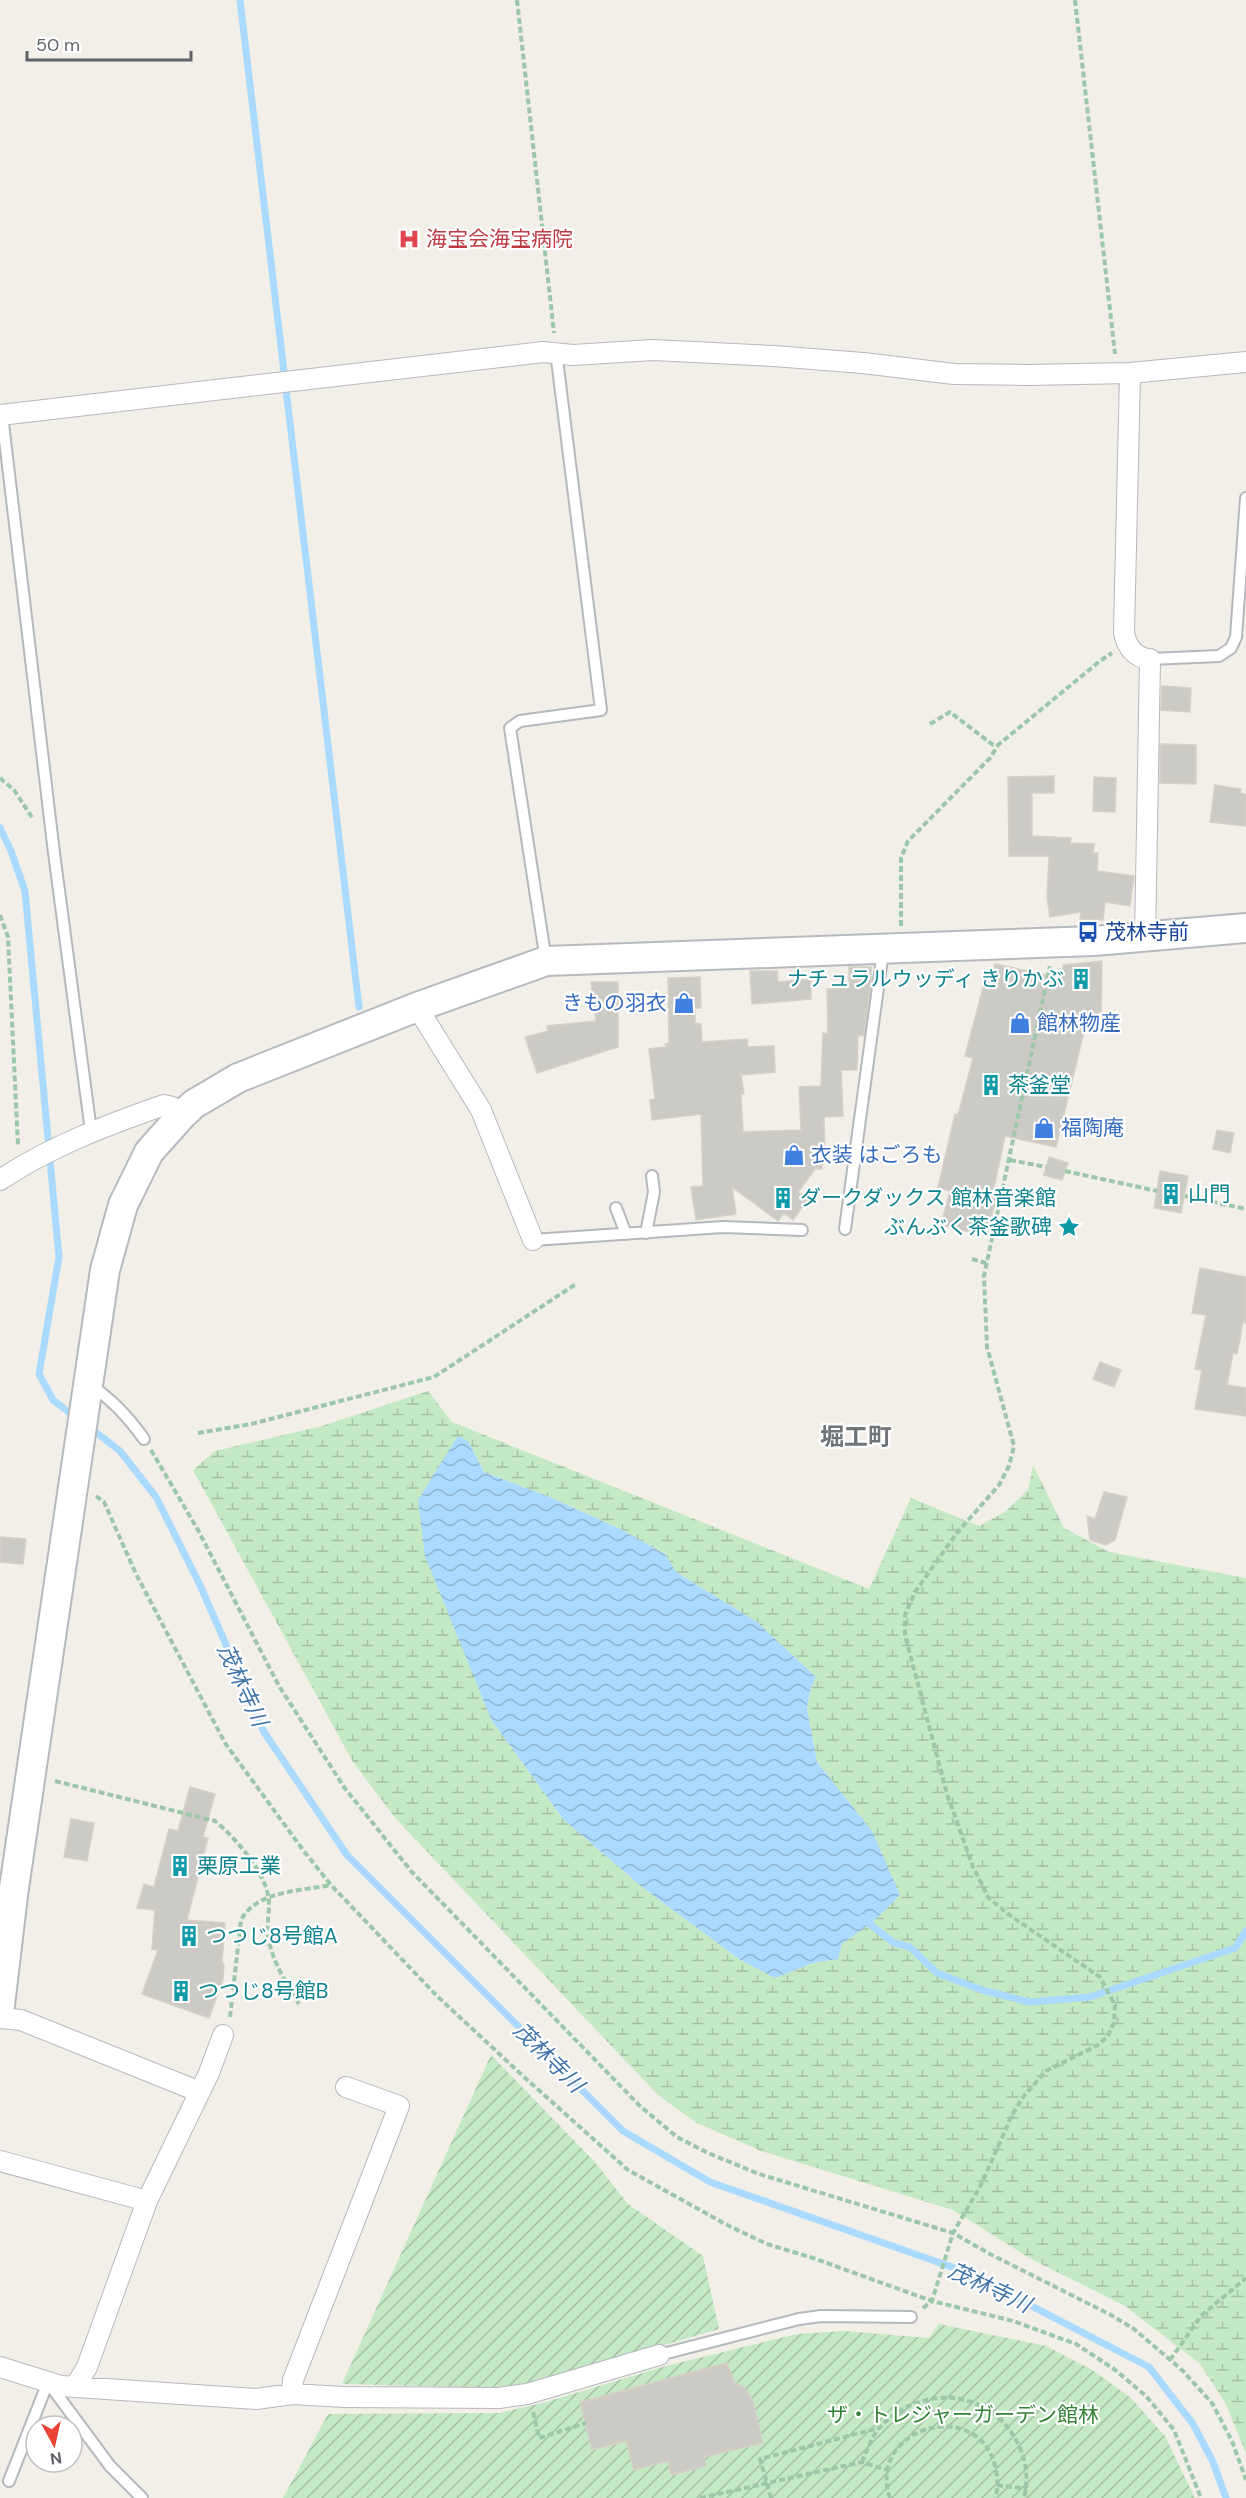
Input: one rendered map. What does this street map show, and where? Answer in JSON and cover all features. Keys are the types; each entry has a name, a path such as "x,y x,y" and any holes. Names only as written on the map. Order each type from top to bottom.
{"street":[{"path":"1,415 543,352 573,355 653,350 774,356 863,363 954,374 1123,373 1246,362"},
{"path":"1123,373 1124,633 1126,645 1141,658 1150,659 1144,938"},
{"path":"0,2005 31,1775 105,1270 123,1205 149,1152 194,1104 238,1078 417,1007 546,961 892,942 1084,942 1246,927"},
{"path":"417,1007 481,1110 533,1240"},
{"path":"0,1180 86,1133 164,1105 172,1107 182,1115"},
{"path":"0,2018 21,2020 200,2092"},
{"path":"75,2387 87,2367 147,2201 200,2092 223,2035"},
{"path":"292,2394 293,2380 399,2106 346,2087"},
{"path":"0,2161 147,2201"},
{"path":"0,2367 62,2386 75,2387 256,2398 292,2394 344,2397 499,2398 527,2394 659,2355"}],"lane":[{"path":"546,961 510,728 520,721 601,710 556,352"},
{"path":"1,415 86,1133"},
{"path":"1150,659 1219,656 1230,648 1236,637 1246,498"},
{"path":"845,1229 892,942"},
{"path":"646,1233 654,1192 652,1176"},
{"path":"616,1208 627,1234"},
{"path":"533,1240 723,1227 802,1230"},
{"path":"87,1384 104,1395 129,1418 144,1439"},
{"path":"659,2355 799,2319 821,2316 911,2317"},
{"path":"9,2481 48,2382"},
{"path":"48,2382 110,2466 142,2498"}],"path":[{"path":"517,0 556,352"},
{"path":"1075,0 1123,373"},
{"path":"892,942 901,858 908,841 990,758 999,746 1100,660 1126,645"},
{"path":"930,724 950,712 993,745 999,746"},
{"path":"0,778 14,790 54,853"},
{"path":"0,915 8,937 24,1165"},
{"path":"932,2301 953,2233 981,2185 1012,2115 1023,2097 1046,2071 1098,2045 1108,2036 1114,2024 1115,2005 1100,1977 1008,1914 988,1897 973,1867 947,1794 905,1635 905,1615 915,1592 956,1534 999,1485 1009,1466 1014,1446 987,1347 984,1276 1050,964"},
{"path":"1010,1160 1046,1167"},
{"path":"1065,1171 1157,1191"},
{"path":"1185,1196 1246,1209"},
{"path":"972,1259 986,1263"},
{"path":"198,1433 251,1424 434,1377 576,1284"},
{"path":"144,1439 198,1530 279,1686 344,1787 411,1871 641,2107 677,2137 759,2174 953,2233 1111,2315 1134,2330 1170,2360 1212,2403 1232,2441 1246,2480"},
{"path":"88,1491 105,1502 136,1574 225,1743 303,1850 331,1885 437,1996 627,2170 729,2226 767,2244 932,2301 1013,2321 1076,2344 1114,2369 1146,2396 1174,2430 1201,2498"},
{"path":"31,1775 215,1821 226,1830 264,1880 269,1897 268,1937 279,1971 299,2004"},
{"path":"223,2035 229,2022 241,1920 252,1906 269,1897 331,1885"},
{"path":"1170,2360 1201,2316 1246,2278"},
{"path":"527,2394 539,2438 586,2423"},
{"path":"862,2462 879,2428 900,2410 924,2399 951,2397 977,2403 1000,2418 1017,2438 1026,2463 1027,2489 1024,2498"},
{"path":"890,2498 887,2490 888,2470 894,2454 905,2440 919,2431 936,2426 954,2427 970,2433 984,2444 993,2459 998,2476 994,2498"},
{"path":"771,2498 760,2459 879,2428"},
{"path":"700,2498 862,2462 888,2470"},
{"path":"997,2485 1027,2489"}],"green space":[{"path":"428,1391 452,1422 869,1589 911,1498 979,1526 1005,1512 1028,1490 1033,1465 1064,1528 1109,1552 1246,1578 1246,2454 1226,2404 1200,2364 1125,2306 1031,2259 953,2210 761,2151 697,2123 658,2095 396,1819 353,1762 193,1470 215,1451 322,1426","holes":["458,1437 468,1441 484,1472 552,1498 620,1529 665,1554 676,1572 757,1622 816,1677 811,1687 807,1708 817,1762 872,1831 874,1921 842,1944 837,1959 813,1963 775,1978 739,1959 642,1887 563,1819 491,1719 441,1465"]},
{"path":"491,2055 594,2161 628,2204 703,2256 719,2329 541,2381 496,2388 342,2384"},
{"name":"ザ・トレジャーガーデン館林","path":"939,2324 1046,2346 1094,2371 1131,2398 1165,2436 1195,2498 283,2498 328,2414 499,2413 546,2402 666,2366 797,2334 844,2331 929,2338"}],"water":[{"path":"458,1436 468,1441 484,1472 552,1498 620,1529 665,1554 676,1572 757,1622 816,1677 811,1687 807,1708 817,1762 872,1831 900,1895 874,1921 842,1944 838,1959 813,1963 775,1978 739,1959 642,1887 563,1819 491,1719 425,1556 418,1500"}],"building":[{"path":"1162,686 1191,688 1190,712 1161,710"},
{"path":"1160,744 1196,745 1196,784 1160,783"},
{"path":"1054,776 1054,793 1032,793 1032,836 1071,838 1070,843 1094,844 1093,853 1098,853 1097,871 1134,876 1130,906 1105,902 1103,920 1080,919 1081,912 1050,917 1047,897 1049,856 1009,856 1008,777"},
{"path":"1094,777 1116,778 1115,812 1093,811"},
{"path":"1215,785 1241,789 1240,793 1246,794 1246,826 1210,822"},
{"path":"1102,961 1101,1025 1086,1023 1056,1147 1005,1136 992,1197 996,1198 987,1236 941,1225 950,1191 938,1188 955,1114 958,1115 973,1058 965,1056 986,976 992,977 995,964 1061,978 1063,965"},
{"path":"849,967 871,967 864,1036 858,1035 857,1070 841,1070 843,1116 824,1117 825,1161 822,1161 822,1169 815,1169 798,1192 808,1199 793,1220 784,1213 778,1221 732,1187 736,1214 696,1220 691,1187 703,1186 701,1114 652,1120 650,1100 655,1099 649,1049 666,1047 665,1044 669,1043 668,978 700,977 701,1008 695,1008 695,1023 701,1024 702,1042 747,1039 748,1047 774,1046 775,1072 741,1075 744,1094 741,1094 743,1132 801,1130 799,1087 821,1086 823,1033 828,1034 827,989 849,988"},
{"path":"750,971 777,971 778,982 811,979 811,999 752,1004"},
{"path":"591,982 618,982 618,1047 537,1073 525,1037 548,1031 547,1026 596,1021"},
{"path":"1217,1130 1234,1133 1230,1153 1213,1149"},
{"path":"1049,1157 1068,1163 1062,1180 1044,1175"},
{"name":"山門","path":"1160,1171 1188,1176 1181,1213 1154,1208"},
{"path":"1200,1268 1246,1277 1246,1323 1243,1322 1237,1354 1233,1353 1227,1385 1246,1388 1246,1416 1195,1409 1202,1370 1195,1369 1206,1315 1192,1313"},
{"path":"1100,1362 1121,1370 1114,1387 1093,1379"},
{"path":"1104,1492 1127,1497 1115,1540 1106,1545 1090,1540 1087,1516 1095,1519"},
{"path":"0,1537 26,1539 23,1564 0,1562"},
{"path":"190,1787 215,1794 203,1837 208,1838 187,1920 225,1923 223,1979 209,2018 142,1994 158,1950 152,1949 155,1910 137,1908 144,1884 154,1887 169,1829 178,1831"},
{"path":"71,1819 94,1823 87,1861 64,1857"},
{"path":"727,2363 734,2382 745,2388 753,2401 763,2443 704,2457 706,2466 671,2475 668,2461 634,2470 626,2441 592,2450 580,2402"}],"waterway":[{"path":"240,0 359,1007"},
{"path":"0,828 25,891 59,1257 39,1374 53,1400 75,1417"},
{"name":"茂林寺川","path":"89,1427 120,1451 156,1497 200,1585 264,1732 347,1855 623,2131 710,2182 966,2272 1149,2367 1193,2424 1213,2462 1226,2498"},
{"path":"862,1918 894,1943 910,1947 937,1973 982,1990 1029,2002 1090,1997 1235,1948 1246,1931"}],"place":[{"name":"海宝会海宝病院","path":"409,239"},
{"name":"茂林寺前","path":"1088,932"},
{"name":"ナチュラルウッディ きりかぶ","path":"1081,979"},
{"name":"きもの羽衣","path":"684,1003"},
{"name":"館林物産","path":"1020,1023"},
{"name":"茶釜堂","path":"991,1085"},
{"name":"福陶庵","path":"1044,1128"},
{"name":"衣装 はごろも","path":"794,1155"},
{"name":"山門","path":"1171,1194"},
{"name":"ダークダックス 館林音楽館","path":"783,1198"},
{"name":"ぶんぶく茶釜歌碑","path":"1069,1227"},
{"name":"栗原工業","path":"180,1866"},
{"name":"つつじ8号館A","path":"189,1936"},
{"name":"つつじ8号館B","path":"181,1991"}],"district":[{"name":"堀工町","path":"856,1437"}]}
